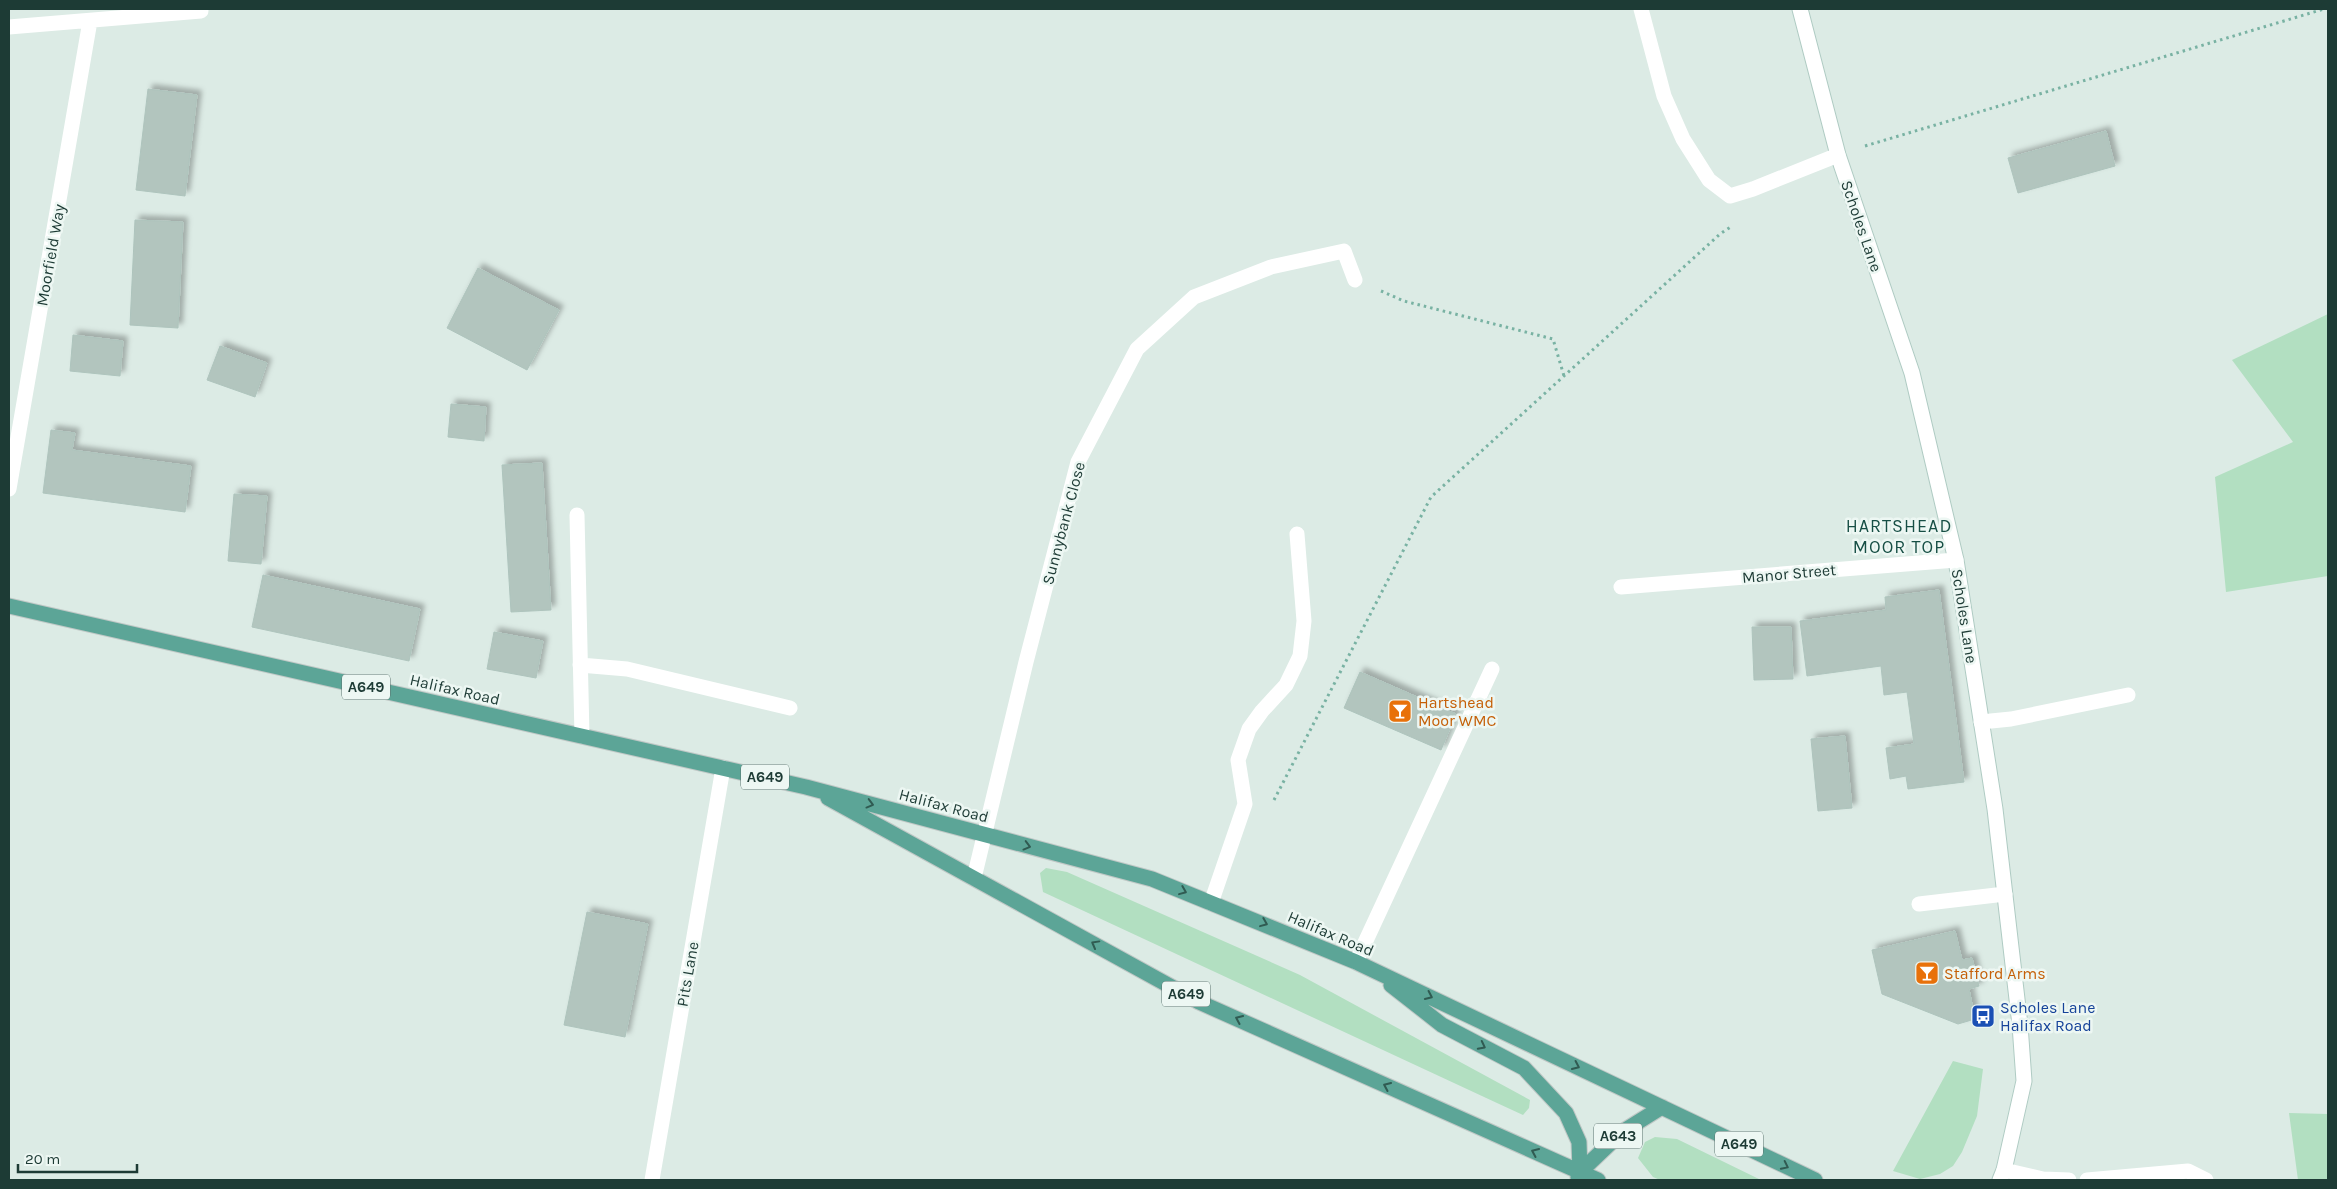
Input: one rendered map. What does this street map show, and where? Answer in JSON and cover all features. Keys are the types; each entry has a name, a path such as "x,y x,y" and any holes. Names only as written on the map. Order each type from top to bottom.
{"main road":[{"name":"Halifax Road","path":"9,606 806,786 1152,879 1370,968 1815,1180"},
{"name":"Halifax Road","path":"806,786 1199,1002 1578,1176 1598,1180"},
{"path":"1370,968 1442,1025 1524,1068 1566,1113 1579,1142 1578,1176"},
{"name":"A643","path":"1578,1176 1622,1132 1662,1107"}],"street":[{"path":"1641,9 1664,96 1683,140 1708,180 1730,196 1753,189 1838,155"},
{"name":"Scholes Lane","path":"1800,9 1838,155 1912,373 1956,560 1981,722 2020,1025 2024,1081 2002,1175"},
{"path":"9,26 200,11"},
{"name":"Moorfield Way","path":"9,489 90,21"},
{"name":"Sunnybank Close","path":"974,878 1026,662 1078,462 1137,348 1194,297 1271,267 1344,251 1355,280"},
{"path":"577,515 582,736"},
{"path":"1211,902 1245,804 1238,760 1249,729 1262,711 1286,685 1300,656 1304,621 1297,534"},
{"name":"Manor Street","path":"1621,587 1956,560"},
{"path":"580,665 627,669 790,708"},
{"path":"1356,962 1492,670"},
{"path":"1981,722 2011,719 2128,696"},
{"name":"Pits Lane","path":"652,1180 723,768"},
{"path":"1919,904 2004,894"},
{"path":"2087,1180 2188,1171 2206,1180"},
{"path":"2002,1175 2069,1180"}],"path":[{"path":"1838,155 2324,9"},
{"path":"1272,803 1431,497 1720,234 1736,223"},
{"path":"1355,280 1404,301 1553,339 1564,376"}],"green space":[{"path":"2328,314 2328,576 2226,592 2215,477 2293,442 2232,360"},
{"path":"1046,868 1067,872 1300,975 1530,1100 1529,1108 1523,1115 1043,892 1040,873"},
{"path":"1953,1061 1983,1069 1977,1116 1962,1152 1953,1166 1940,1174 1920,1179 1893,1171"},
{"path":"2289,1113 2328,1114 2328,1180 2298,1180"},
{"path":"1655,1137 1677,1139 1761,1180 1660,1180 1653,1177 1638,1158 1645,1142"}],"building":[{"path":"148,89 197,95 185,196 136,190"},
{"path":"2106,131 2115,166 2018,193 2008,158"},
{"path":"135,220 183,222 178,328 130,325"},
{"path":"478,268 559,310 527,370 447,328"},
{"path":"73,335 123,341 120,376 70,371"},
{"path":"220,346 267,363 255,397 207,380"},
{"path":"451,404 486,407 484,441 448,437"},
{"path":"51,430 75,433 72,450 191,466 185,512 43,493"},
{"path":"542,463 551,610 511,612 502,465"},
{"path":"234,494 267,496 261,564 228,561"},
{"path":"263,575 420,609 409,661 252,627"},
{"path":"1939,590 1964,782 1908,789 1906,776 1890,779 1886,748 1914,744 1907,692 1884,695 1881,666 1807,676 1800,621 1886,610 1885,597"},
{"path":"1752,627 1791,627 1793,679 1754,680"},
{"path":"494,632 543,641 536,678 487,669"},
{"name":"Hartshead Moor WMC","path":"1360,672 1456,714 1441,750 1344,708"},
{"path":"1845,736 1852,808 1818,811 1811,739"},
{"path":"587,912 648,924 625,1037 564,1025"},
{"name":"Stafford Arms","path":"1955,931 1962,960 1972,958 1979,986 1969,989 1975,1019 1958,1024 1882,994 1872,950"}],"place":[{"name":"Hartshead Moor WMC","path":"1400,711"},
{"name":"Stafford Arms","path":"1927,973"},
{"name":"Scholes Lane Halifax Road","path":"1983,1016"}],"district":[{"name":"HARTSHEAD MOOR TOP","path":"1899,536"}]}
